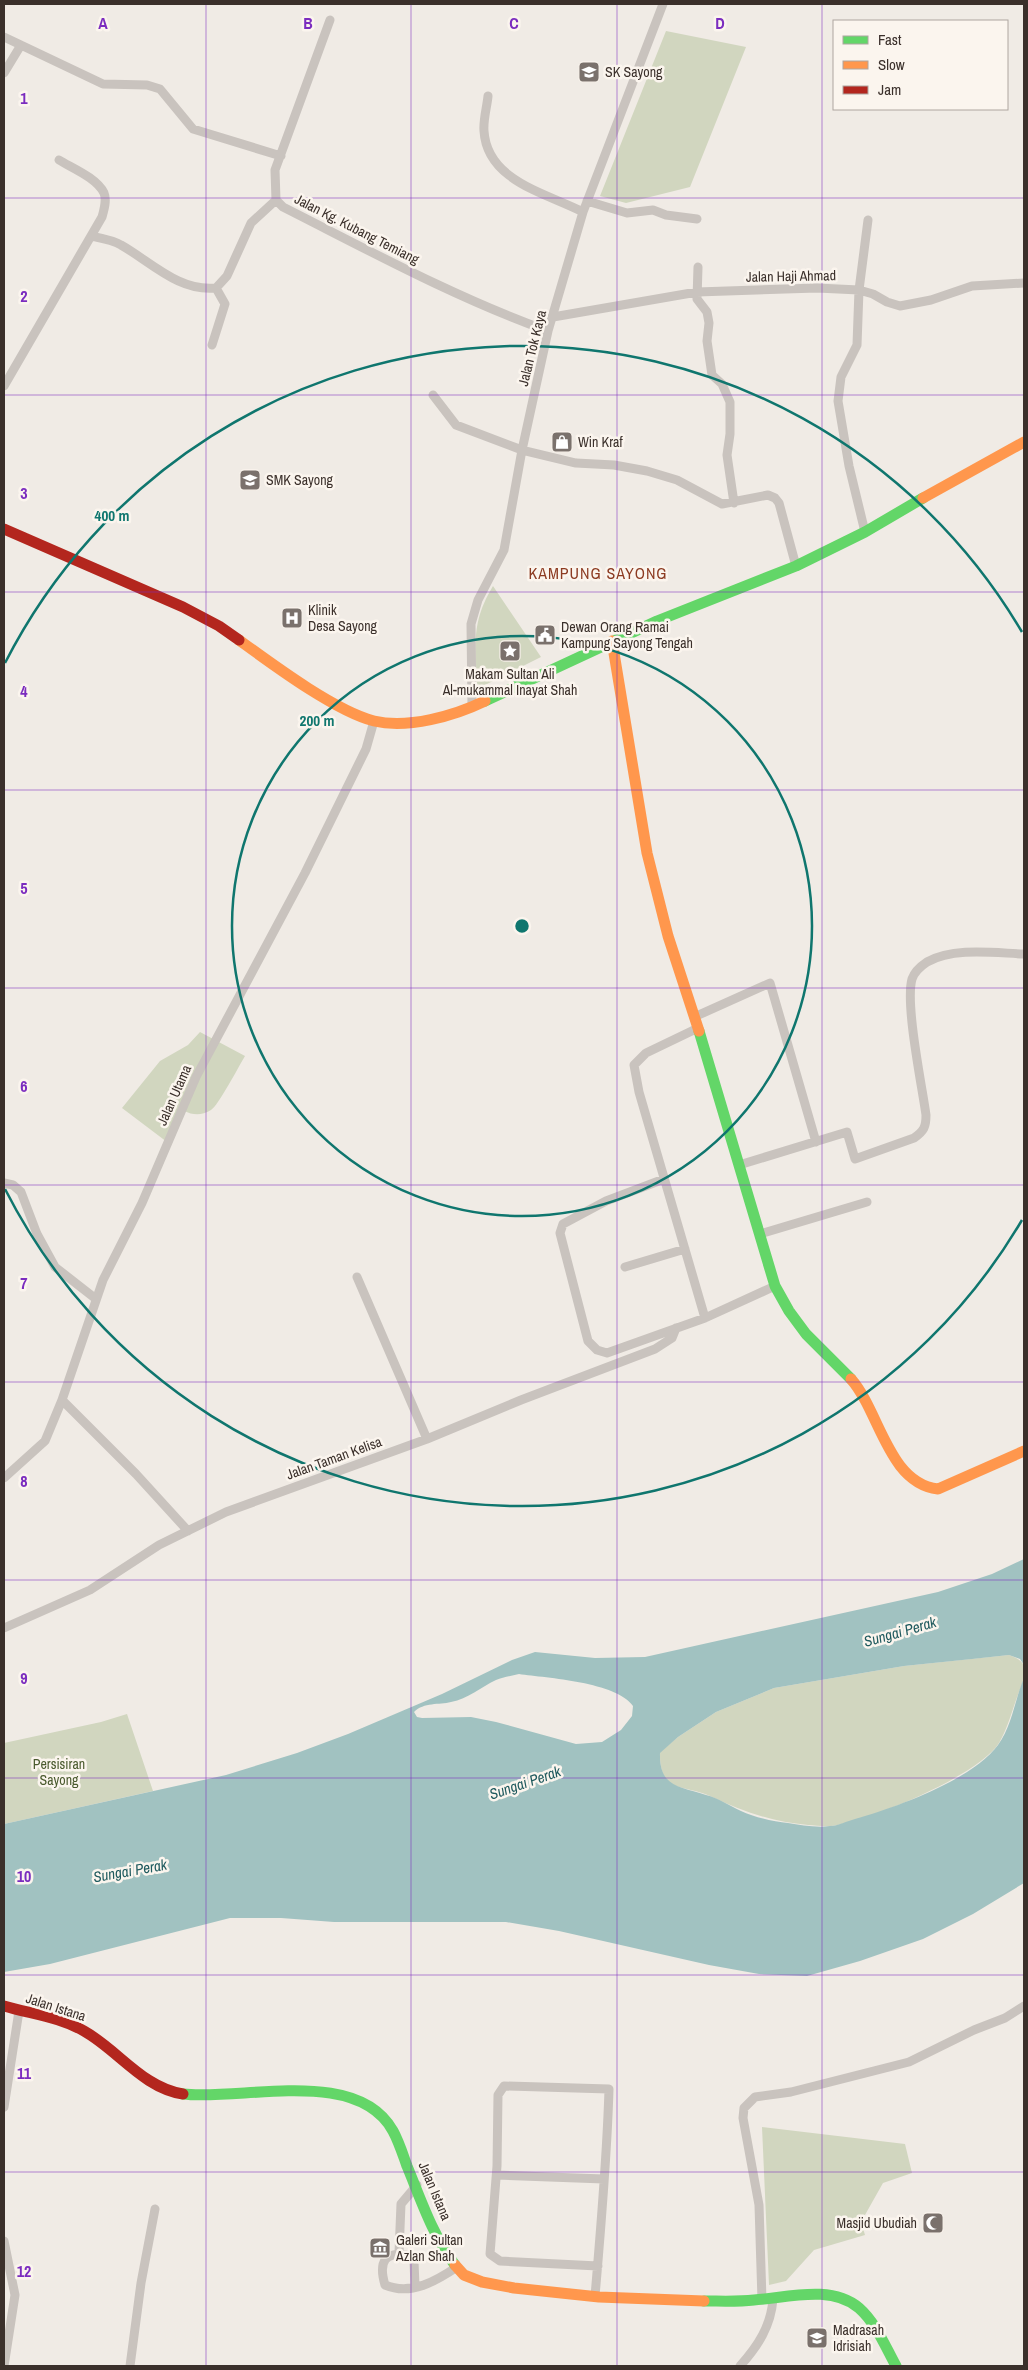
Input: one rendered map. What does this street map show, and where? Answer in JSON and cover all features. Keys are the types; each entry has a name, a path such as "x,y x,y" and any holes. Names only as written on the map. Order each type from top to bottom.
{"street":[{"name":"Jalan Tok Kaya","path":"472,707 470,624 478,600 504,550 522,450 548,330 583,212 663,4"},
{"name":"Jalan Kg. Kubang Temiang","path":"330,20 275,170 276,200 283,207 401,267 499,313 548,330"},
{"path":"4,37 103,84 147,85 160,89 193,129 281,156"},
{"path":"4,73 21,45"},
{"path":"488,96 484,130 487,148 499,168 528,188 583,212"},
{"path":"4,386 102,217 104,194 98,185 58,160"},
{"path":"91,236 119,244 160,272 187,284 204,290 216,288 227,276 251,222 276,200"},
{"path":"588,201 627,213 652,210 697,219"},
{"path":"865,532 849,466 838,401 841,377 857,345 860,290 868,220"},
{"path":"698,267 696,292 697,299 707,312 709,323 707,341 712,375 722,384 730,402 730,434 727,455 734,503"},
{"name":"Jalan Haji Ahmad","path":"553,317 696,292 817,288 860,290 900,306 931,300 972,286 1024,283"},
{"path":"212,345 225,304 216,288"},
{"path":"433,395 456,426 522,450 576,463 614,465 647,471 677,480 722,504 768,495 775,498 779,503 796,566"},
{"path":"4,529 183,607 219,626 266,660 339,706 374,721 414,723 446,716 472,707 657,621 796,566 865,532 992,458 1024,442"},
{"path":"612,641 647,852 668,936 698,1028 775,1286 800,1327 856,1385 901,1466 918,1482 928,1488 938,1489 1024,1451"},
{"name":"Jalan Utama","path":"4,1478 45,1441 62,1400 96,1299 142,1203 196,1077 305,873 366,749 374,721"},
{"path":"739,1166 847,1132 855,1159 914,1138 923,1132 926,1127 926,1115 910,992 912,978 925,963 951,954 986,952 1024,954"},
{"path":"694,1017 770,983 816,1142"},
{"path":"698,1028 646,1053 634,1065 639,1092 705,1318"},
{"path":"664,1179 572,1217 563,1224 560,1233 588,1341 597,1350 607,1353 705,1318 775,1286"},
{"path":"4,1183 13,1185 21,1192 38,1234 55,1267 96,1299"},
{"path":"760,1234 867,1202"},
{"path":"625,1267 685,1249"},
{"path":"357,1277 427,1439"},
{"name":"Jalan Taman Kelisa","path":"4,1628 90,1590 159,1545 226,1512 427,1439 521,1400 655,1349 672,1338 676,1328"},
{"path":"62,1400 136,1474 188,1531"},
{"name":"Jalan Istana","path":"4,2006 60,2021 82,2030 101,2041 160,2088 176,2093 196,2096 306,2091 328,2092 364,2101 385,2118 393,2130 443,2248 464,2275 479,2283 526,2290 595,2296 690,2300 768,2299 795,2295 849,2301 863,2311 896,2366"},
{"path":"740,2366 768,2328 772,2317 768,2299 758,2205 743,2118 744,2108 748,2101 755,2097 791,2092 908,2062 968,2033 1005,2018 1024,2006"},
{"path":"4,2107 19,2011"},
{"path":"595,2296 598,2266 604,2179 609,2089 504,2086 498,2094 497,2175 490,2254 500,2261 598,2266"},
{"path":"497,2175 604,2179"},
{"path":"399,2253 401,2204 416,2185"},
{"path":"130,2366 141,2283 155,2209"},
{"path":"4,2240 15,2294 4,2366"},
{"path":"415,2287 414,2261 409,2255 399,2253 388,2255 383,2262 383,2276 385,2285 393,2288 415,2287 426,2286 457,2267"}],"green space":[{"path":"666,31 746,47 690,187 626,203 600,196"},
{"path":"493,586 541,657 477,689 476,636 481,612"},
{"path":"200,1032 245,1056 214,1107 200,1114 184,1111 167,1142 122,1108 160,1061 188,1045"},
{"path":"1009,1655 1023,1663 1025,1676 999,1743 987,1756 947,1782 870,1816 828,1826 795,1824 758,1815 700,1792 682,1788 668,1781 664,1775 660,1752 678,1737 716,1712 774,1688 904,1666"},
{"name":"Persisiran Sayong","path":"127,1714 153,1791 4,1824 4,1743 101,1722"},
{"path":"762,2127 905,2144 912,2173 883,2183 861,2222 865,2235 814,2250 786,2281 769,2285"}],"water":[{"name":"Sungai Perak","path":"1024,1559 1024,1665 1020,1659 1009,1655 904,1666 774,1688 716,1712 678,1737 660,1753 663,1773 673,1784 680,1787 710,1796 746,1813 764,1819 809,1826 825,1827 836,1825 912,1800 971,1770 986,1758 1003,1738 1024,1678 1024,1883 973,1914 923,1939 860,1961 807,1976 759,1974 709,1965 559,1931 506,1922 334,1922 281,1918 230,1918 50,1964 4,1972 4,1824 226,1775 297,1753 348,1734 442,1694 512,1660 535,1652 595,1658 645,1657 938,1592 992,1574","holes":["519,1674 580,1682 612,1691 625,1698 633,1706 632,1716 621,1730 602,1742 576,1744 471,1717 422,1718 417,1717 414,1712 427,1705 451,1702 463,1698 496,1680"]}],"traffic: fast":[{"path":"485,701 657,621 796,566 865,532 923,498"},
{"path":"699,1031 775,1286 789,1311 806,1334 851,1379"},
{"path":"183,2094 207,2095 297,2091 326,2093 353,2099 376,2111 393,2131 428,2217 440,2242 455,2265"},
{"path":"704,2301 748,2301 808,2294 835,2296 848,2301 865,2314 880,2335 896,2366"}],"traffic: slow":[{"path":"923,498 1024,442"},
{"path":"239,640 286,674 341,708 374,721 401,723 431,720 459,712 485,701"},
{"path":"612,641 647,853 668,936 699,1031"},
{"path":"851,1379 870,1409 896,1460 907,1474 921,1484 938,1489 1024,1451"},
{"path":"455,2265 464,2275 482,2282 514,2288 599,2297 704,2301"}],"traffic: jam":[{"path":"4,529 183,607 219,626 239,640"},
{"path":"4,2006 75,2026 96,2039 155,2084 183,2094"}],"place":[{"name":"SK Sayong","path":"589,72"},
{"name":"Win Kraf","path":"562,442"},
{"name":"SMK Sayong","path":"250,480"},
{"name":"Klinik Desa Sayong","path":"292,618"},
{"name":"Dewan Orang Ramai Kampung Sayong Tengah","path":"545,635"},
{"name":"Makam Sultan Ali Al-mukammal Inayat Shah","path":"510,651"},
{"name":"Masjid Ubudiah","path":"933,2223"},
{"name":"Galeri Sultan Azlan Shah","path":"380,2248"},
{"name":"Madrasah Idrisiah","path":"817,2338"}],"district":[{"name":"KAMPUNG SAYONG","path":"598,573"}]}
